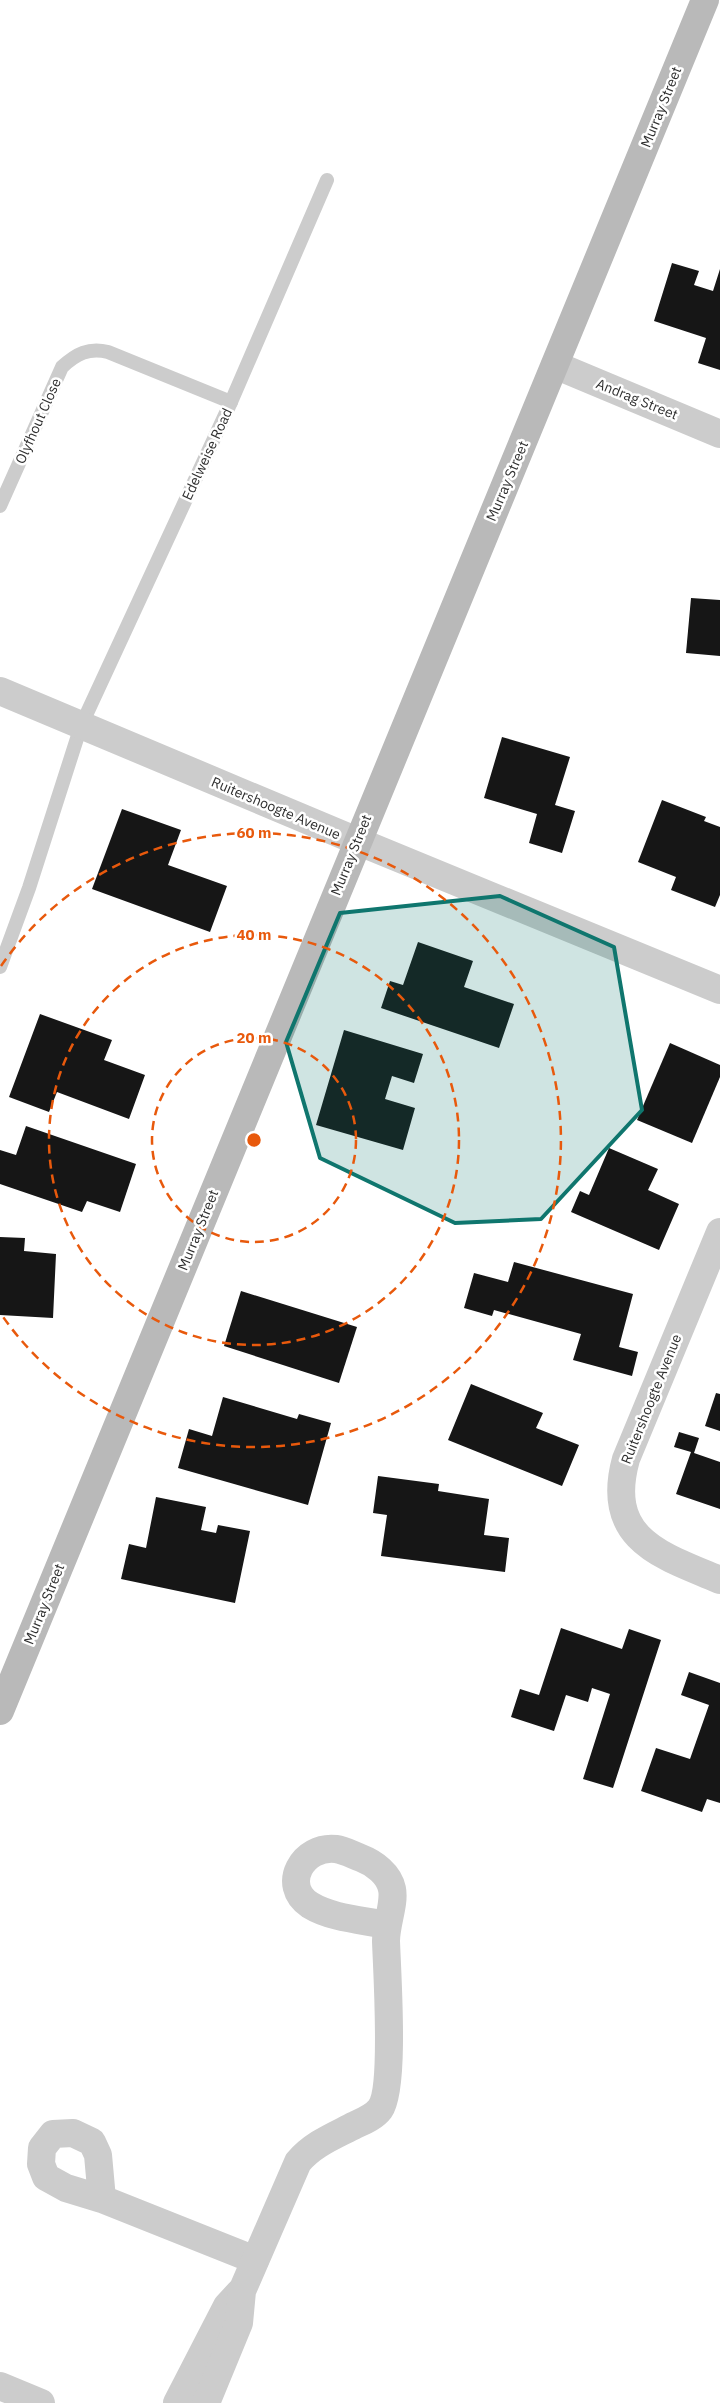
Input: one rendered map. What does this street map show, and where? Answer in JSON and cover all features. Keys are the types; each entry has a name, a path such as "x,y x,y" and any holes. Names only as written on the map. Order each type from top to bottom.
{"street":[{"name":"Murray Street","path":"0,1711 705,0"},
{"name":"Andrag Street","path":"555,365 720,434"},
{"name":"Ruitershoogte Avenue","path":"0,691 357,841 720,990"},
{"name":"Ruitershoogte Avenue","path":"720,1232 626,1458 621,1474 620,1491 629,1523 649,1547 662,1556 720,1580"},
{"path":"177,2403 211,2362 239,2323 242,2291 298,2162 307,2151 325,2140 372,2117 380,2109 386,2096 389,2083 386,1925"},
{"path":"102,2199 255,2260"},
{"path":"206,2403 211,2362"},
{"path":"0,2386 41,2403"}],"lane":[{"name":"Edelweise Road","path":"0,967 29,888 81,726 231,402 327,180"},
{"name":"Olyfhout Close","path":"0,506 62,366 80,352 101,350 108,352 231,402"}],"highlighted area":[{"path":"500,896 614,947 642,1110 541,1219 455,1223 320,1158 286,1042 340,913"}],"building":[{"path":"672,263 699,271 694,285 713,291 720,269 720,370 698,363 706,338 654,321"},
{"path":"691,598 720,600 720,656 686,653"},
{"path":"502,737 570,757 555,805 575,811 562,853 529,843 537,814 484,798"},
{"path":"662,800 706,817 704,821 720,827 720,895 715,907 671,890 676,877 638,862"},
{"path":"122,809 181,830 168,865 227,886 210,932 92,889"},
{"path":"418,942 473,961 464,987 514,1004 499,1048 381,1008 390,981 403,985"},
{"path":"40,1014 112,1040 104,1060 145,1075 129,1119 57,1092 49,1112 9,1097"},
{"path":"344,1030 423,1054 414,1083 392,1076 385,1099 415,1108 403,1150 316,1125"},
{"path":"670,1043 720,1065 720,1077 692,1143 637,1120"},
{"path":"26,1126 136,1164 120,1212 87,1201 82,1212 0,1184 0,1150 16,1155"},
{"path":"609,1148 658,1169 648,1190 679,1204 659,1250 571,1212 580,1191 589,1195"},
{"path":"0,1237 25,1238 24,1251 56,1254 53,1318 0,1315"},
{"path":"514,1262 633,1294 619,1347 638,1352 632,1376 573,1360 581,1334 494,1310 492,1316 464,1308 474,1273 508,1282"},
{"path":"241,1291 357,1327 339,1383 224,1346"},
{"path":"471,1384 543,1413 536,1428 579,1445 562,1486 448,1440"},
{"path":"716,1393 720,1394 720,1431 705,1426"},
{"path":"223,1397 297,1419 299,1414 331,1423 308,1505 178,1468 189,1429 212,1436"},
{"path":"679,1432 699,1438 694,1453 720,1462 720,1509 676,1494 691,1452 674,1447"},
{"path":"378,1476 439,1484 438,1491 489,1499 484,1535 509,1538 505,1572 381,1556 387,1515 373,1513"},
{"path":"156,1497 206,1507 201,1530 216,1533 218,1525 250,1531 235,1603 121,1579 129,1544 146,1548"},
{"path":"561,1628 622,1649 629,1629 661,1640 613,1788 583,1779 610,1694 592,1688 588,1702 566,1695 554,1731 511,1717 520,1689 539,1695"},
{"path":"689,1672 720,1683 720,1803 707,1799 702,1812 641,1791 656,1748 690,1759 709,1705 681,1695"}]}
